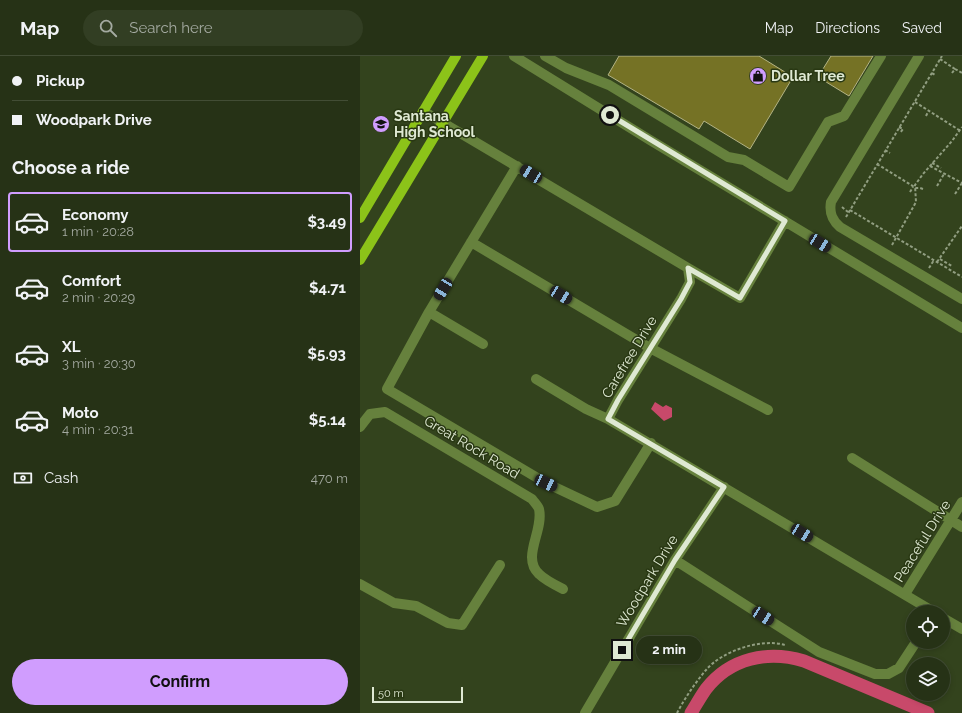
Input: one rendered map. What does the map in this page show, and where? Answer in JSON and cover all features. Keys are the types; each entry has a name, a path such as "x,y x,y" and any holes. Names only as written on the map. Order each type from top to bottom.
{"main road":[{"path":"360,218 456,56"},
{"path":"360,260 483,56"}],"street":[{"path":"514,56 962,328"},
{"path":"545,56 566,68 609,85 728,157 744,160 789,187 828,122 844,116 880,56"},
{"path":"920,56 831,202 831,215 840,227 962,299"},
{"path":"423,112 740,298 785,221"},
{"path":"517,166 429,312 387,389 546,483 596,507 616,501 650,443"},
{"path":"471,242 650,348 768,410"},
{"name":"Carefree Drive","path":"688,268 690,282 681,299 618,400 608,419 923,605"},
{"path":"429,312 483,344"},
{"path":"536,379 586,409 608,419"},
{"name":"Great Rock Road","path":"362,423 370,414 386,412 532,499 539,508 540,524 531,558 533,566 539,575 563,589"},
{"path":"852,458 962,527"},
{"name":"Woodpark Drive","path":"585,713 675,560 724,487"},
{"name":"Peaceful Drive","path":"905,594 962,502"},
{"path":"675,560 819,652 875,674 888,674 899,668 911,649"},
{"path":"360,584 394,603 416,606 448,623 462,625 500,565"},
{"path":"950,622 962,629"}],"path":[{"path":"843,222 942,56"},
{"path":"940,59 962,73"},
{"path":"952,73 954,69"},
{"path":"915,102 928,110 928,112 959,130"},
{"path":"926,116 928,112"},
{"path":"899,127 903,129 900,133"},
{"path":"910,192 962,127"},
{"path":"885,150 890,153"},
{"path":"932,163 941,168"},
{"path":"877,164 914,187 923,189"},
{"path":"930,166 962,183 955,194"},
{"path":"937,186 944,174"},
{"path":"890,248 916,202 914,187"},
{"path":"839,205 962,278"},
{"path":"937,262 962,226"},
{"path":"940,259 952,266"},
{"path":"928,270 934,260"},
{"path":"677,713 707,668 725,656 746,646 764,643 788,645"}],"shaded area":[{"path":"655,402 663,407 666,405 672,408 672,417 664,421 651,409"}],"building":[{"path":"619,56 759,56 793,77 750,149 704,121 699,129 608,75"},
{"path":"831,56 873,56 849,96 818,77"}],"waterway":[{"path":"691,713 706,689 726,670 750,659 777,656 804,661 928,713"}],"place":[{"name":"Dollar Tree","path":"758,76"},
{"name":"Santana High School","path":"381,124"}],"route":[{"path":"610,115 785,221 740,298 688,268 690,282 681,299 618,400 608,419 724,487 675,560 622,650"}]}
